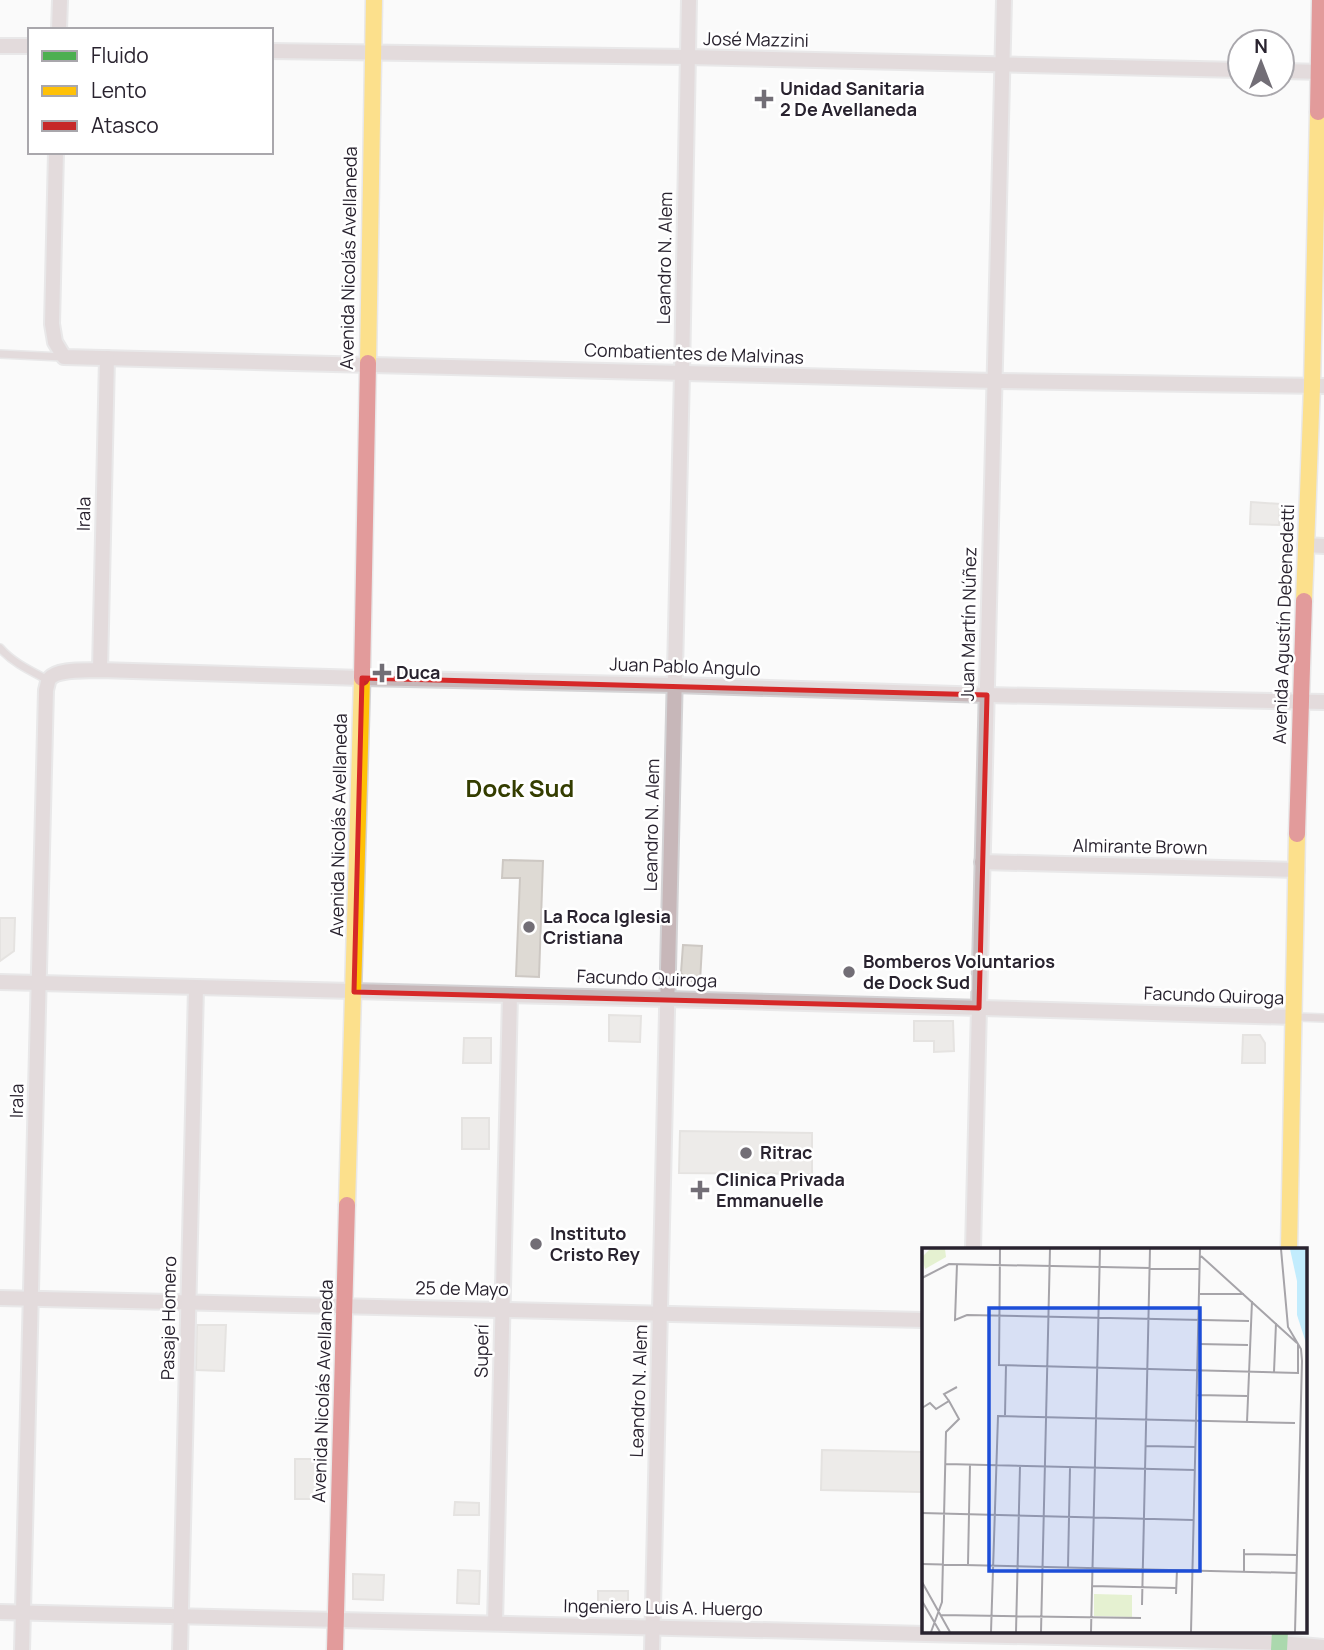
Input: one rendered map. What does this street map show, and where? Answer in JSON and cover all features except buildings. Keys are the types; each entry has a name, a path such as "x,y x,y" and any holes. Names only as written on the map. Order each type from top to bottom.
{"main road":[{"name":"Avenida Nicolás Avellaneda","path":"335,1650 362,678 374,0"},
{"name":"Avenida Agustín Debenedetti","path":"1289,1248 1305,545 1318,386 1320,0"}],"street":[{"path":"59,28 60,0"},
{"name":"Leandro N. Alem","path":"652,1650 689,0"},
{"name":"Juan Martín Núñez","path":"973,1248 1004,0"},
{"path":"0,46 28,46"},
{"name":"José Mazzini","path":"273,51 688,57 1226,70"},
{"path":"1296,71 1321,72"},
{"path":"57,154 52,324 55,342 64,357"},
{"name":"Combatientes de Malvinas","path":"64,357 995,381 1318,386"},
{"name":"Irala","path":"100,670 107,358"},
{"path":"1305,545 1324,546"},
{"name":"Juan Pablo Angulo","path":"48,680 62,671 100,670 1324,702"},
{"name":"Irala","path":"22,1650 48,680"},
{"name":"Almirante Brown","path":"982,862 1297,870"},
{"name":"Facundo Quiroga","path":"0,982 1293,1017"},
{"name":"Pasaje Homero","path":"180,1650 197,988"},
{"name":"Superí","path":"495,1623 510,995"},
{"name":"25 de Mayo","path":"0,1298 922,1320"},
{"name":"Ingeniero Luis A. Huergo","path":"0,1612 652,1627 1180,1645 1280,1641 1324,1647"}],"lane":[{"path":"0,354 64,357"},
{"path":"0,648 26,669 48,680"},
{"path":"1293,1017 1324,1018"}],"highlighted area":[{"path":"362,678 987,695 979,1008 354,992"}],"traffic: fast":[{"path":"1279,1650 1280,1632"}],"traffic: slow":[{"path":"368,363 374,0"},
{"path":"1304,601 1318,112"},
{"path":"347,1205 362,678"},
{"path":"1289,1248 1297,834"}],"traffic: jam":[{"path":"1318,112 1320,0"},
{"path":"362,678 368,363"},
{"path":"1297,834 1304,601"},
{"path":"335,1650 347,1205"}],"place":[{"name":"Unidad Sanitaria 2 De Avellaneda","path":"764,99"},
{"name":"Duca","path":"382,673"},
{"name":"La Roca Iglesia Cristiana","path":"529,927"},
{"name":"Bomberos Voluntarios de Dock Sud","path":"849,972"},
{"name":"Ritrac","path":"746,1153"},
{"name":"Clinica Privada Emmanuelle","path":"700,1190"},
{"name":"Instituto Cristo Rey","path":"536,1244"}],"district":[{"name":"Dock Sud","path":"520,789"}]}
